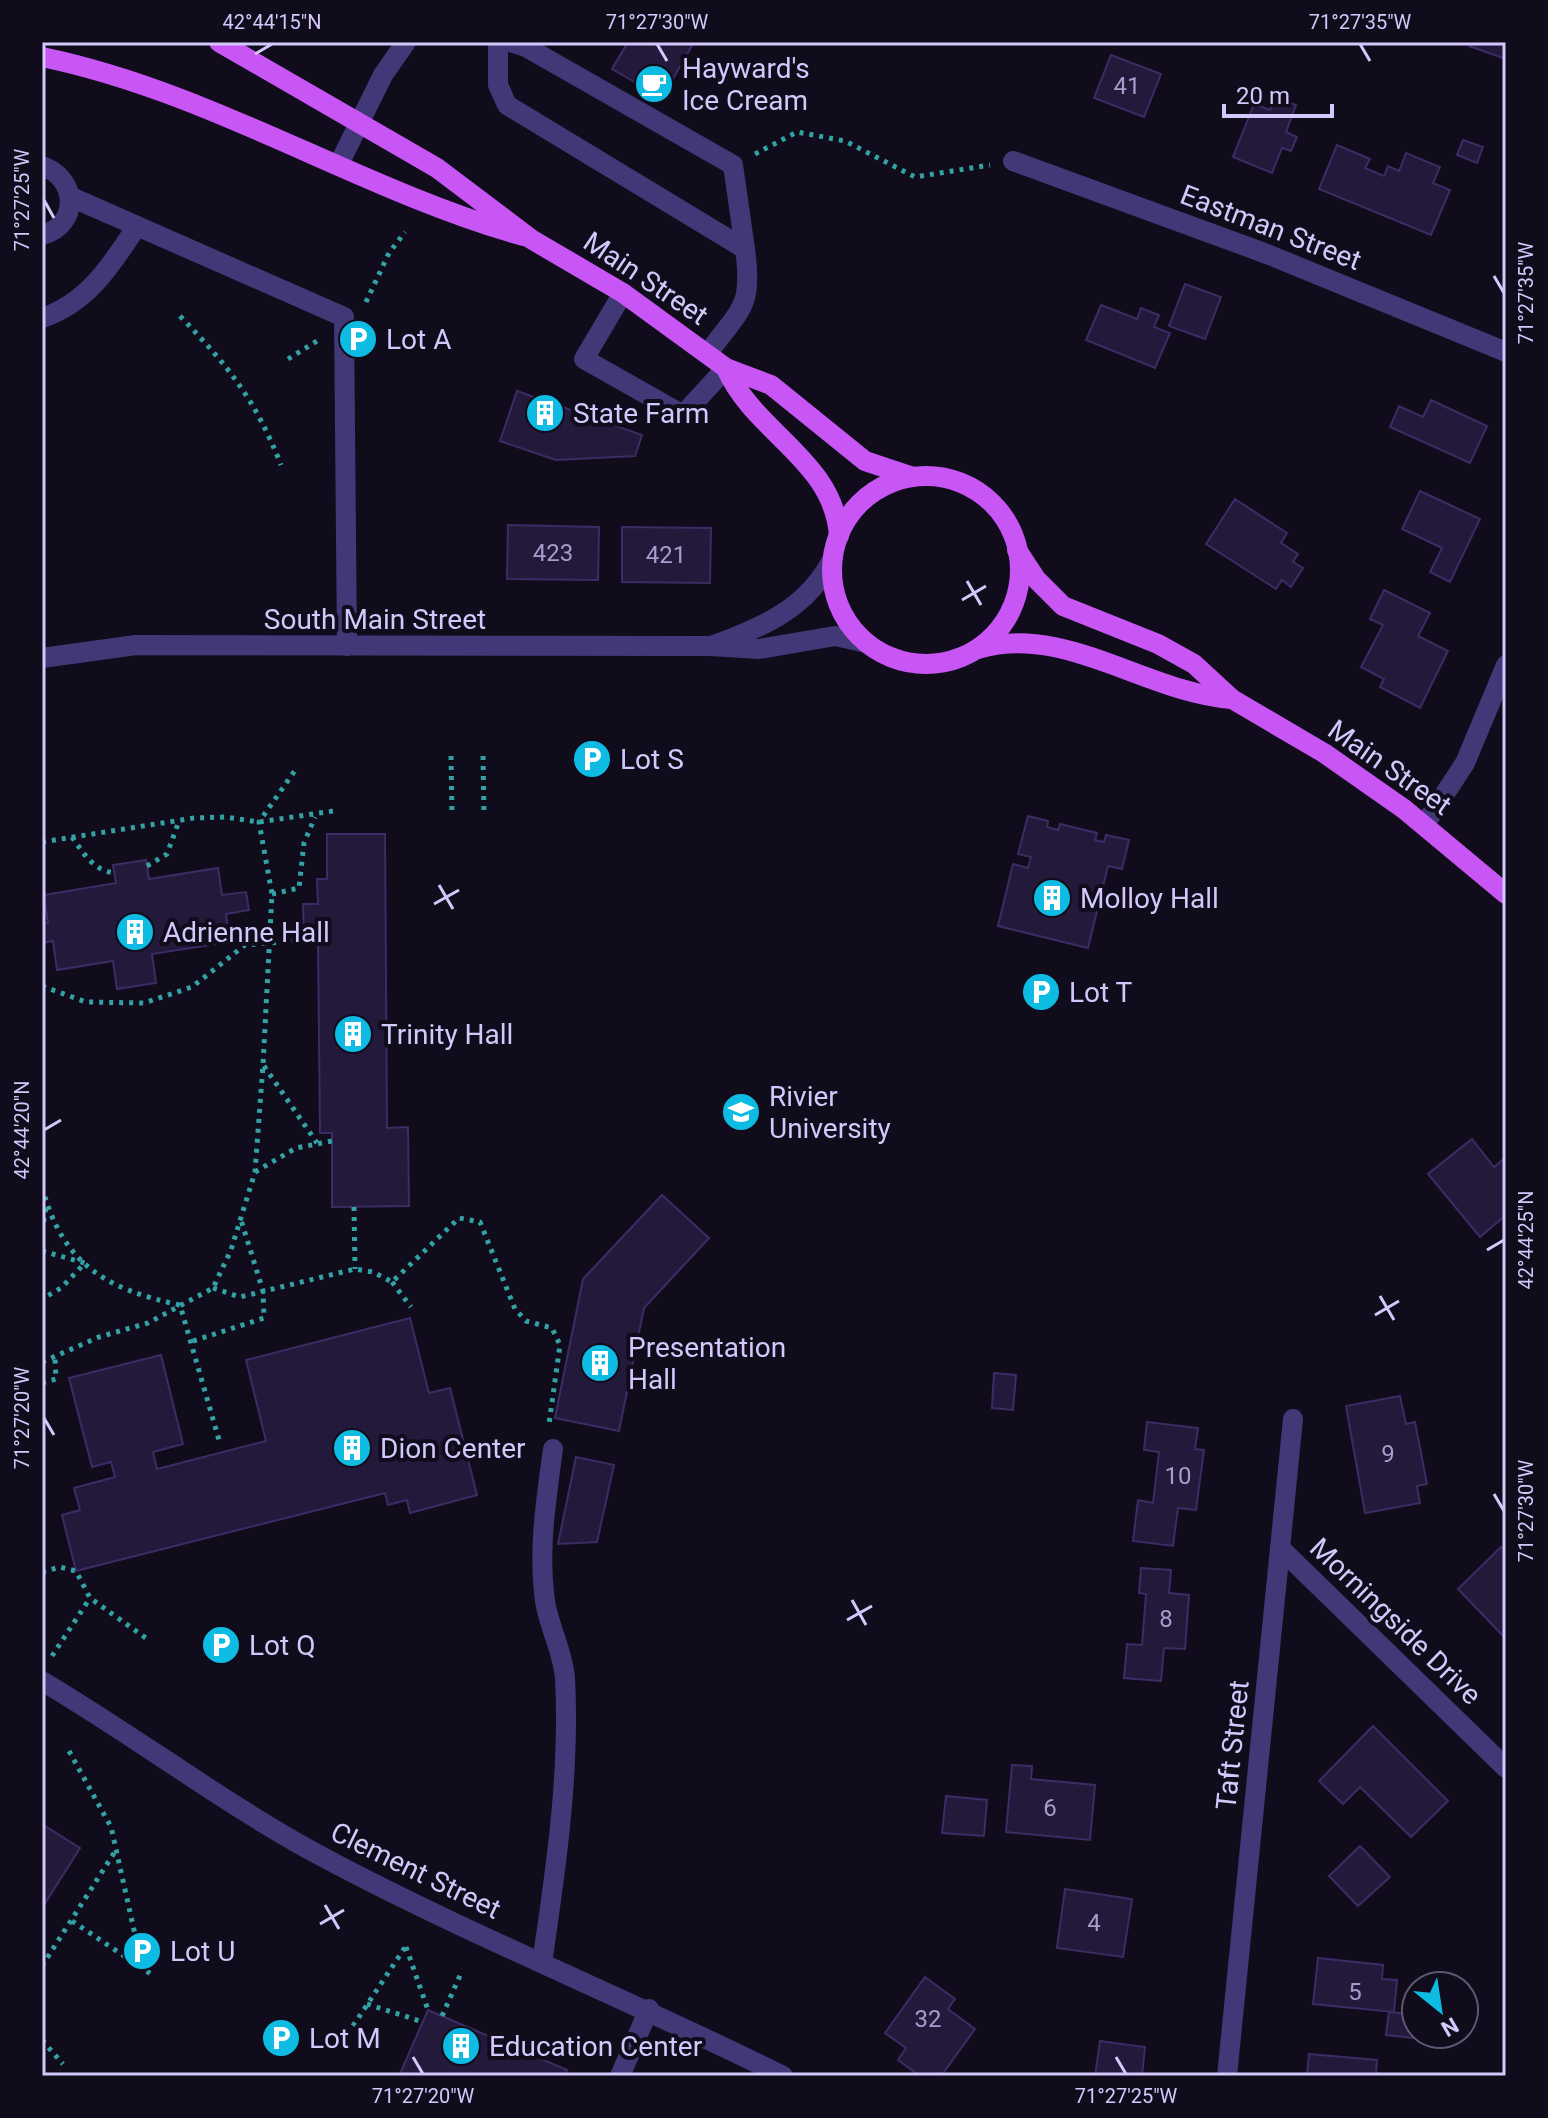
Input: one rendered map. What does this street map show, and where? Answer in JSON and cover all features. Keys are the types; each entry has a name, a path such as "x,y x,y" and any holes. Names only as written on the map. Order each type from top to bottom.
{"main road":[{"name":"Main Street","path":"219,42 464,185 531,239 623,293 726,368 771,385 865,461 913,477"},
{"name":"Main Street","path":"42,57 171,93 445,212 531,239"},
{"name":"Main Street","path":"726,368 749,407 820,479 836,514 839,536"},
{"path":"913,477 947,479 983,496 1002,515 1017,550 1019,581 1012,607 995,632 974,650 949,660 922,664 896,659 867,643 848,623 836,599 833,558 846,521 866,497 880,488 913,477"},
{"name":"Main Street","path":"1017,550 1044,589 1063,606 1177,654 1232,699 1344,766 1425,824 1506,894"},
{"name":"Main Street","path":"974,650 1006,642 1048,643 1178,691 1232,699"}],"street":[{"path":"339,164 358,122 406,42"},
{"path":"498,42 498,85 507,105 745,249"},
{"path":"510,42 526,47 733,165 750,286 746,300 708,353"},
{"name":"Eastman Street","path":"1013,161 1267,254 1506,352"},
{"path":"42,166 61,176 71,197 66,220 58,228 42,235"},
{"path":"71,197 344,317 347,646"},
{"path":"42,318 81,297 105,273 137,226"},
{"path":"623,293 584,359 683,415 726,368"},
{"name":"South Main Street","path":"710,646 789,611 818,584 833,558"},
{"name":"South Main Street","path":"42,658 136,645 710,646 759,649 835,636 867,643"},
{"path":"1425,824 1465,763 1506,665"},
{"name":"Taft Street","path":"1227,2076 1293,1419"},
{"path":"542,1963 557,1865 566,1722 565,1673 546,1602 541,1535 553,1449"},
{"name":"Morningside Drive","path":"1280,1548 1506,1768"},
{"name":"Clement Street","path":"42,1681 315,1852 542,1963 649,2009 783,2076"},
{"path":"620,2076 649,2009"}],"path":[{"path":"733,165 797,132 845,141 915,177 1013,161"},
{"path":"362,310 389,253 405,232"},
{"path":"180,316 230,368 262,417 281,465"},
{"path":"288,359 317,341"},
{"path":"451,756 452,815"},
{"path":"483,756 484,815"},
{"path":"42,1362 55,1359 99,1337 148,1323 213,1288 231,1250 255,1172 263,1065 272,894 259,822 296,769"},
{"path":"42,842 179,821 225,817 259,822 333,811"},
{"path":"272,894 299,888 304,843 315,816"},
{"path":"147,866 167,854 179,821"},
{"path":"72,837 91,863 102,871 114,873"},
{"path":"42,986 86,1002 144,1003 192,987 245,945 318,939"},
{"path":"263,1065 317,1143"},
{"path":"255,1172 279,1155 332,1141"},
{"path":"42,1187 60,1231 85,1263 109,1284 133,1295 180,1305"},
{"path":"42,1232 47,1204"},
{"path":"354,1207 355,1269"},
{"path":"392,1282 459,1218 480,1222 515,1309 526,1321 552,1328 560,1345 548,1433 553,1449"},
{"path":"192,1341 253,1325 264,1318 263,1291 241,1219"},
{"path":"42,1251 85,1263"},
{"path":"42,1299 61,1288 85,1263"},
{"path":"213,1288 240,1297 355,1269 373,1272 392,1282 411,1307"},
{"path":"180,1305 219,1440"},
{"path":"42,1383 56,1379 55,1359"},
{"path":"42,1572 60,1567 76,1571 90,1598 150,1641"},
{"path":"52,1656 90,1598"},
{"path":"69,1751 111,1827 138,1948"},
{"path":"42,1966 117,1849"},
{"path":"72,1921 154,1976"},
{"path":"353,2026 406,1946 428,2010"},
{"path":"442,2016 462,1971"},
{"path":"367,2004 423,2022"},
{"path":"42,2040 63,2064"}],"building":[{"name":"Hayward's Ice Cream","path":"628,42 694,42 662,98 612,69"},
{"path":"1470,42 1506,42 1506,59 1469,46"},
{"path":"1111,55 1161,74 1144,117 1094,98"},
{"path":"1275,97 1296,105 1286,132 1297,137 1291,151 1282,148 1272,173 1233,157 1254,104 1270,110"},
{"path":"1463,140 1483,147 1477,163 1457,155"},
{"path":"1337,145 1370,159 1365,168 1384,176 1388,166 1399,171 1406,153 1440,167 1433,183 1450,190 1431,235 1319,189"},
{"path":"1185,284 1221,297 1205,339 1169,326"},
{"path":"1101,305 1137,319 1141,308 1159,315 1154,327 1170,333 1155,368 1086,340"},
{"name":"State Farm","path":"517,391 642,435 635,456 556,460 500,441"},
{"path":"1431,400 1487,426 1470,463 1390,427 1399,406 1423,417"},
{"path":"1420,491 1480,519 1450,582 1430,572 1442,548 1402,529"},
{"path":"1235,499 1287,533 1281,543 1298,554 1293,562 1303,568 1291,587 1282,580 1276,589 1206,544"},
{"path":"508,525 599,527 598,580 507,579"},
{"path":"622,527 711,528 710,583 622,582"},
{"path":"1384,590 1430,613 1418,636 1448,651 1420,708 1380,687 1384,679 1361,667 1383,625 1370,619"},
{"name":"Molloy Hall","path":"1028,816 1048,821 1047,827 1058,830 1060,824 1097,833 1095,840 1104,842 1106,835 1129,840 1122,869 1108,866 1088,948 998,926 1013,864 1028,868 1031,857 1018,854"},
{"name":"Trinity Hall","path":"327,834 385,834 387,1128 408,1127 409,1206 332,1207 332,1133 320,1133 318,939 304,940 303,904 318,904 317,879 327,879"},
{"name":"Adrienne Hall","path":"146,860 149,879 218,868 222,895 246,892 249,910 226,914 230,942 152,954 156,983 117,989 113,961 57,970 53,941 42,943 42,924 48,923 44,895 116,883 113,865"},
{"path":"1472,1139 1494,1167 1506,1157 1506,1215 1480,1237 1428,1174"},
{"name":"Presentation Hall","path":"662,1195 709,1238 644,1308 619,1431 555,1418 583,1279"},
{"name":"Dion Center","path":"410,1318 429,1393 450,1388 477,1495 410,1513 407,1500 388,1505 385,1493 76,1571 62,1515 80,1510 74,1488 115,1477 111,1462 92,1467 69,1378 161,1355 183,1444 153,1452 157,1469 266,1441 246,1360"},
{"path":"994,1373 1016,1375 1013,1410 992,1408"},
{"path":"1400,1396 1406,1424 1415,1422 1427,1484 1417,1486 1420,1503 1365,1513 1346,1406"},
{"path":"1147,1422 1198,1428 1195,1449 1204,1450 1196,1510 1178,1508 1173,1546 1133,1541 1138,1500 1153,1503 1159,1452 1144,1450"},
{"path":"576,1457 614,1465 597,1542 558,1544"},
{"path":"1501,1547 1506,1552 1506,1639 1458,1589"},
{"path":"1141,1568 1171,1570 1169,1593 1189,1595 1185,1649 1164,1648 1161,1681 1124,1678 1127,1644 1142,1645 1146,1594 1139,1593"},
{"path":"1373,1726 1448,1801 1411,1837 1360,1787 1343,1804 1319,1781"},
{"path":"1012,1765 1032,1766 1031,1779 1095,1785 1090,1840 1006,1832"},
{"path":"946,1796 987,1800 984,1836 942,1833"},
{"path":"42,1824 80,1848 42,1908"},
{"path":"1360,1846 1390,1877 1358,1906 1329,1876"},
{"path":"1065,1889 1132,1899 1123,1957 1057,1948"},
{"path":"1318,1958 1383,1965 1382,1979 1397,1980 1394,2012 1313,2004"},
{"path":"925,1977 955,1999 948,2009 975,2029 941,2076 920,2076 898,2060 906,2048 885,2033"},
{"name":"Education Center","path":"428,2010 567,2070 564,2076 399,2076"},
{"path":"1389,2012 1400,2013 1400,2037 1386,2035"},
{"path":"1100,2041 1145,2047 1142,2076 1095,2076"},
{"path":"1309,2054 1377,2060 1376,2073 1397,2076 1307,2076"}],"place":[{"name":"Hayward's Ice Cream","path":"654,84"},
{"name":"Lot A","path":"358,339"},
{"name":"State Farm","path":"545,413"},
{"name":"Lot S","path":"592,759"},
{"name":"Molloy Hall","path":"1052,898"},
{"name":"Adrienne Hall","path":"135,932"},
{"name":"Lot T","path":"1041,992"},
{"name":"Trinity Hall","path":"353,1034"},
{"name":"Rivier University","path":"741,1112"},
{"name":"Presentation Hall","path":"600,1363"},
{"name":"Dion Center","path":"352,1448"},
{"name":"Lot Q","path":"221,1645"},
{"name":"Lot U","path":"142,1951"},
{"name":"Lot M","path":"281,2038"},
{"name":"Education Center","path":"461,2046"}]}
